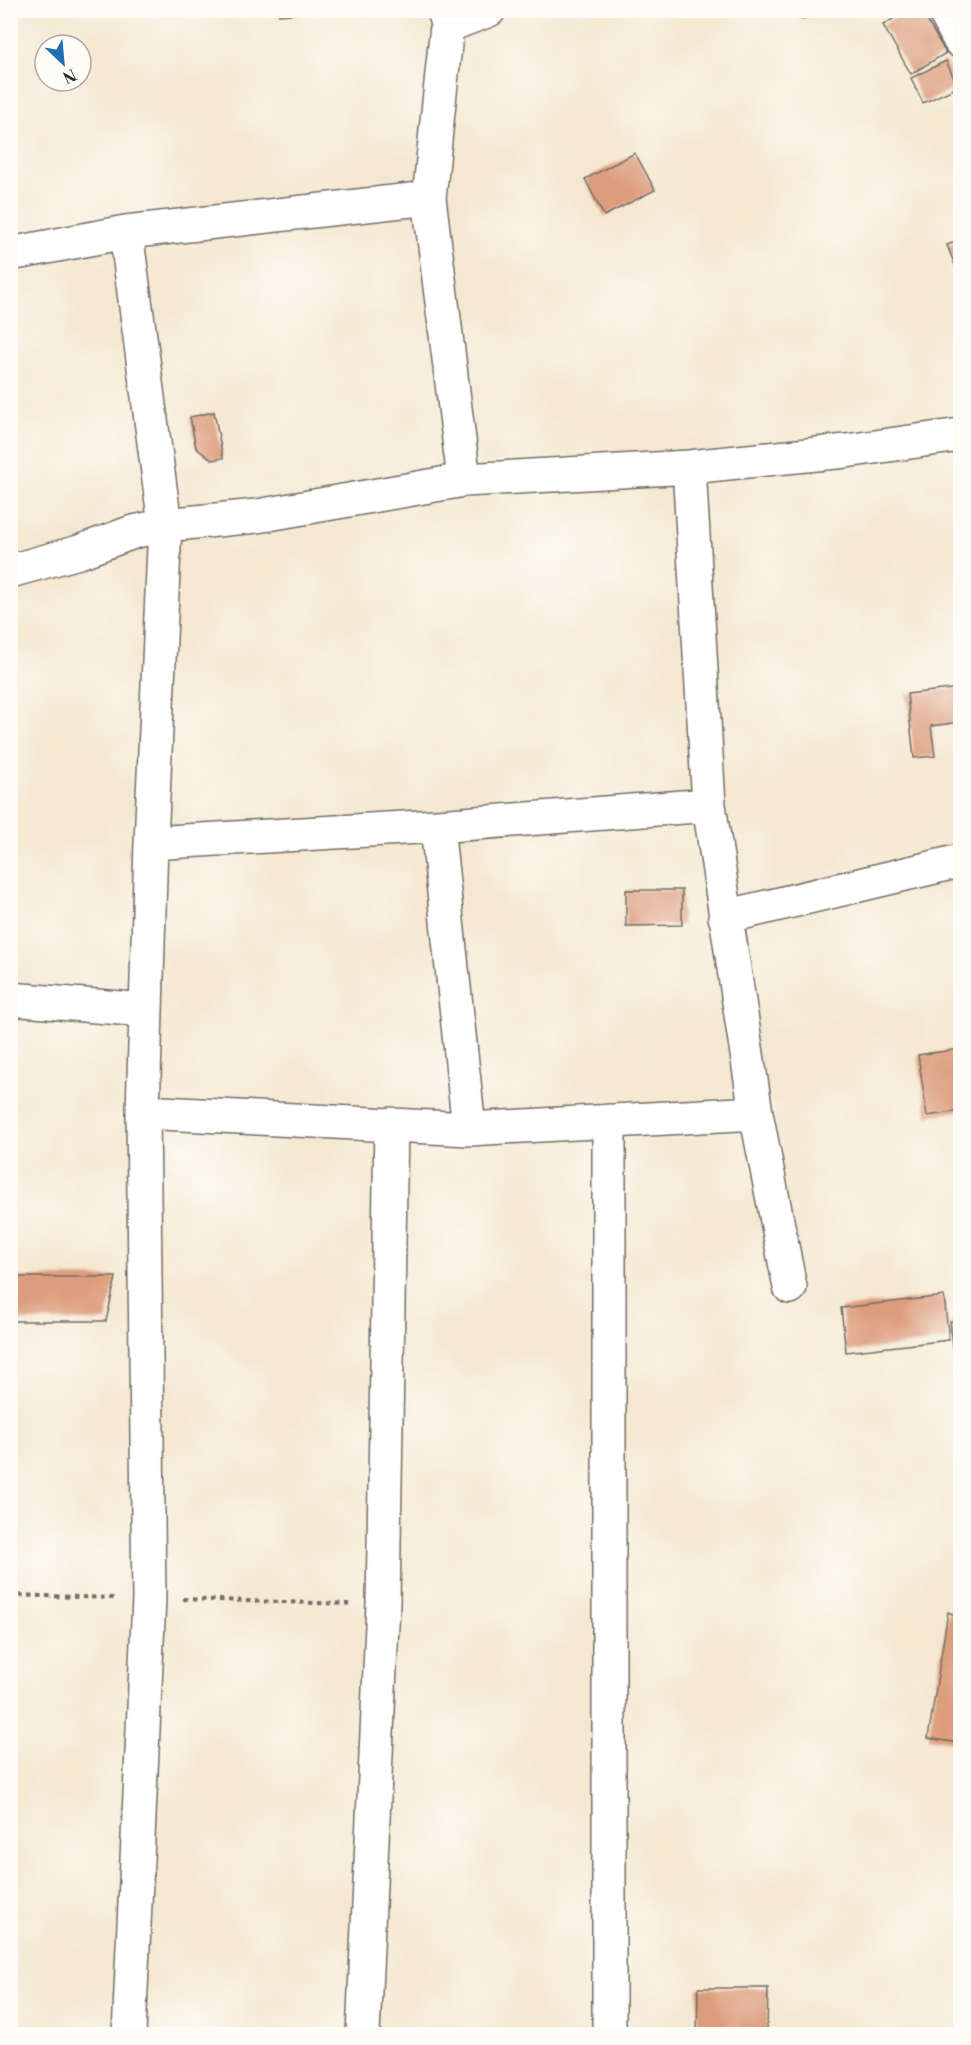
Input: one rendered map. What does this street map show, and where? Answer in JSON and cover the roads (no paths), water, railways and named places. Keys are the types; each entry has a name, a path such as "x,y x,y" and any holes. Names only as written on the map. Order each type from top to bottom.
{"street":[{"path":"464,480 429,198 446,18 489,10"},
{"path":"944,10 960,41"},
{"path":"10,254 126,232 429,198"},
{"path":"126,232 165,525 151,843 143,1112 149,1599 129,2034"},
{"path":"10,571 79,552 133,532 165,525 257,516 464,480 689,467 846,451 960,435"},
{"path":"689,467 709,805 756,1113 790,1287"},
{"path":"151,843 437,826 709,805"},
{"path":"437,826 469,1129"},
{"path":"725,917 960,861"},
{"path":"10,999 145,1010"},
{"path":"143,1112 469,1129 756,1113"},
{"path":"609,1121 609,2034"},
{"path":"363,2034 383,1604 391,1124"}]}
